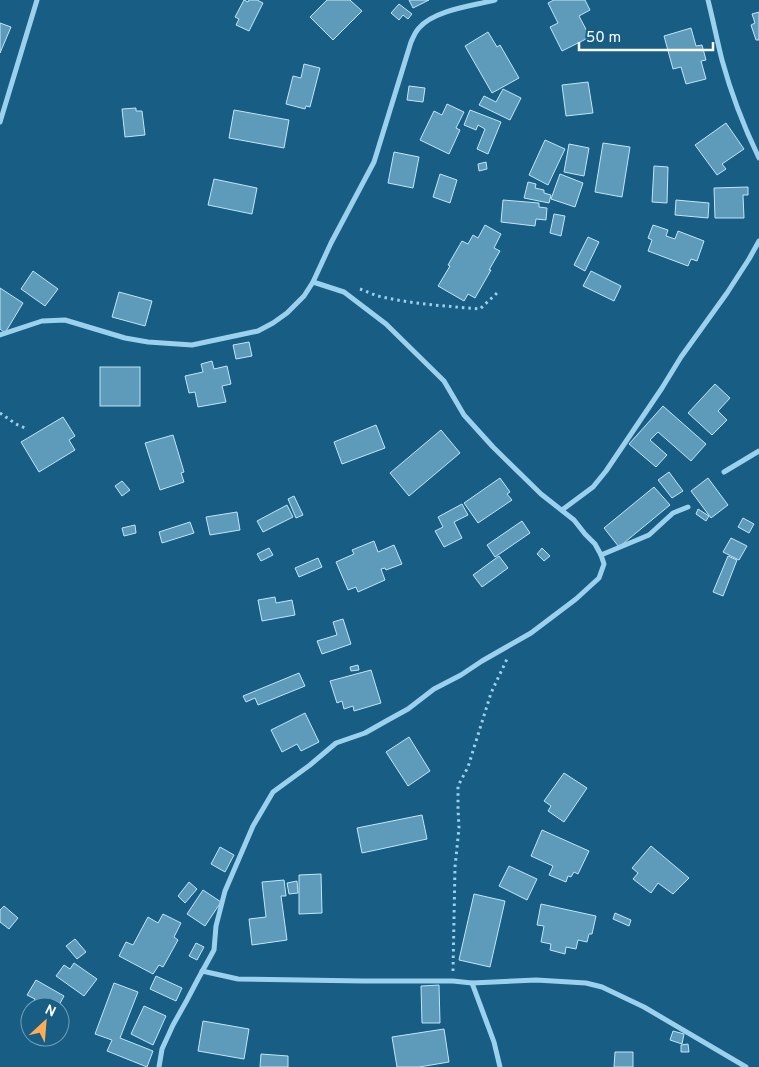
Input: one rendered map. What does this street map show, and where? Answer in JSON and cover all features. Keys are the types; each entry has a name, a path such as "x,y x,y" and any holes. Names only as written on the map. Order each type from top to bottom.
{"street":[{"path":"0,335 42,320 65,320 125,338 148,342 192,345 258,331 273,323 304,296 313,282 331,242 374,162 411,42 418,28 440,13 495,0"},
{"path":"708,0 723,62 749,137 759,158"},
{"path":"0,122 35,1"},
{"path":"562,510 593,487 606,471 681,357 727,293 759,241"},
{"path":"159,1067 162,1049 172,1024 188,1000 214,950 216,926 225,891 254,826 273,792 336,743 365,732 408,709 434,689 531,633 600,578 604,564 595,544 574,520 541,494 479,432 464,415 444,381 386,324 344,292 313,282"},
{"path":"724,472 759,451"},
{"path":"601,555 649,535 673,514 688,507"},
{"path":"202,971 238,979 472,982 536,980 586,983 602,987 644,1007 746,1067"},
{"path":"472,982 494,1042 500,1067"}],"path":[{"path":"344,292 361,289 377,296 393,299 480,309 497,293"},
{"path":"0,413 27,429"},
{"path":"453,981 455,866 459,828 458,786 468,767 491,692 517,641"}],"building":[{"path":"244,0 248,2 249,0 257,0 263,3 249,31 236,25 239,19 235,17"},
{"path":"327,0 350,0 362,11 333,40 310,17"},
{"path":"409,0 429,0 413,8"},
{"path":"554,0 585,0 590,10 579,16 590,37 562,51 550,27 558,23 548,3"},
{"path":"399,4 412,14 408,19 403,15 399,20 391,13"},
{"path":"759,12 759,40 756,40 751,25 755,23 752,14"},
{"path":"0,23 11,27 0,53"},
{"path":"691,28 696,46 702,45 706,60 701,61 706,79 686,84 681,67 673,69 664,36"},
{"path":"488,32 497,47 500,45 519,78 492,93 465,46"},
{"path":"304,64 320,68 310,107 306,106 305,109 286,104 293,76 301,78"},
{"path":"588,82 593,113 566,116 562,85"},
{"path":"409,86 425,88 423,102 407,100"},
{"path":"503,89 521,98 510,120 479,105 484,96 496,102"},
{"path":"447,104 464,112 456,128 460,130 449,154 420,140 434,111 442,115"},
{"path":"136,108 136,111 142,111 145,135 125,137 122,109"},
{"path":"234,110 289,120 284,148 229,138"},
{"path":"470,110 501,122 488,154 477,149 485,129 478,125 476,130 464,125"},
{"path":"726,123 744,149 722,164 726,169 717,175 695,145"},
{"path":"545,140 565,149 548,185 529,175"},
{"path":"603,143 630,147 622,197 595,192"},
{"path":"569,144 589,148 584,176 564,172"},
{"path":"394,152 419,157 413,188 388,183"},
{"path":"486,162 487,169 479,171 478,164"},
{"path":"654,166 668,167 667,203 652,202"},
{"path":"440,174 457,180 450,203 433,197"},
{"path":"560,174 583,183 575,207 551,199"},
{"path":"214,179 257,188 252,214 208,205"},
{"path":"528,182 536,184 535,188 544,190 544,193 551,195 549,203 524,198"},
{"path":"748,187 748,195 743,195 744,218 715,218 714,188"},
{"path":"503,200 539,203 539,207 547,208 546,220 536,219 535,226 501,222"},
{"path":"676,200 709,203 708,218 675,215"},
{"path":"554,214 565,216 561,236 550,233"},
{"path":"485,225 501,234 494,248 500,251 475,298 468,294 464,301 438,286 462,241 468,244 473,235 478,238"},
{"path":"653,225 668,230 666,236 675,239 678,231 704,241 697,261 691,259 688,266 648,251 652,240 648,238"},
{"path":"588,237 599,242 585,271 574,265"},
{"path":"33,271 58,289 45,306 21,289"},
{"path":"591,271 621,286 614,301 583,286"},
{"path":"0,288 23,303 5,333 0,329"},
{"path":"119,292 152,301 145,326 112,317"},
{"path":"249,342 252,356 236,359 233,345"},
{"path":"212,361 214,369 227,366 231,384 222,386 226,402 198,407 195,392 189,393 185,376 203,372 201,364"},
{"path":"100,367 140,367 140,406 100,406"},
{"path":"715,384 730,398 718,411 727,420 712,435 688,413"},
{"path":"663,406 706,444 691,461 658,432 650,440 667,455 656,467 629,444"},
{"path":"63,417 75,436 69,440 75,450 39,472 21,442"},
{"path":"376,425 385,448 342,464 334,442"},
{"path":"441,430 460,453 409,496 390,473"},
{"path":"173,435 184,472 181,473 184,482 160,490 145,443"},
{"path":"669,472 683,491 672,498 658,480"},
{"path":"500,478 510,492 507,494 512,500 478,523 464,503"},
{"path":"708,478 728,505 711,518 691,491"},
{"path":"122,481 130,490 122,496 115,486"},
{"path":"654,487 670,505 619,547 604,528"},
{"path":"294,496 303,515 296,518 288,499"},
{"path":"462,504 468,515 454,522 462,538 444,547 435,531 443,527 438,517"},
{"path":"287,505 293,517 263,532 257,521"},
{"path":"698,509 709,516 706,521 696,514"},
{"path":"237,512 240,530 210,535 206,517"},
{"path":"743,518 754,524 749,533 738,527"},
{"path":"522,521 530,533 495,557 487,545"},
{"path":"190,522 194,533 162,543 159,532"},
{"path":"135,525 136,533 124,536 122,528"},
{"path":"731,538 747,546 739,560 723,552"},
{"path":"374,541 378,552 394,545 402,564 386,570 385,568 381,569 385,580 358,592 356,587 348,590 336,562 354,554 352,550"},
{"path":"269,548 273,555 261,561 257,554"},
{"path":"542,548 550,556 544,561 537,554"},
{"path":"499,556 508,568 482,587 473,575"},
{"path":"728,556 737,560 723,596 713,592"},
{"path":"318,558 322,567 299,577 295,568"},
{"path":"275,597 276,603 292,600 295,615 262,621 258,600"},
{"path":"343,619 351,644 322,654 317,641 337,635 333,622"},
{"path":"358,665 359,670 351,671 350,667"},
{"path":"371,670 381,703 354,711 353,706 344,709 342,701 337,703 330,681"},
{"path":"299,673 305,686 258,705 255,698 246,702 243,696"},
{"path":"305,713 319,742 301,751 297,744 282,752 271,730"},
{"path":"409,737 430,771 408,786 386,752"},
{"path":"564,773 587,788 564,822 548,811 551,806 544,801"},
{"path":"422,815 427,839 362,853 357,828"},
{"path":"542,830 589,851 578,874 574,872 571,877 568,876 566,882 549,875 553,866 531,856"},
{"path":"651,846 689,878 673,894 658,883 651,893 633,879 638,873 632,868"},
{"path":"220,847 234,855 225,872 211,864"},
{"path":"509,866 537,879 527,900 499,886"},
{"path":"321,874 322,913 299,914 299,875"},
{"path":"284,880 286,896 281,896 287,940 252,945 249,919 266,917 262,882"},
{"path":"297,881 298,893 289,894 287,883"},
{"path":"189,882 197,889 185,903 178,896"},
{"path":"203,890 221,902 205,926 187,914"},
{"path":"474,894 505,901 490,967 459,960"},
{"path":"541,904 596,916 592,934 589,934 587,942 578,940 576,949 566,947 565,954 550,950 551,944 541,942 544,926 537,925"},
{"path":"4,906 18,918 9,929 0,922 0,910"},
{"path":"615,913 631,920 629,926 613,919"},
{"path":"163,914 181,923 174,937 178,940 163,967 159,965 153,974 119,956 126,942 133,945 148,917 158,923"},
{"path":"75,939 86,952 77,959 66,946"},
{"path":"196,943 204,947 197,960 189,956"},
{"path":"74,963 97,979 84,996 56,976 64,965 70,969"},
{"path":"156,976 182,988 176,1001 150,989"},
{"path":"36,980 64,996 31,997 27,995"},
{"path":"114,983 138,992 120,1038 153,1051 147,1067 107,1051 112,1040 95,1034"},
{"path":"439,985 440,1023 422,1023 421,986"},
{"path":"144,1006 166,1016 153,1045 131,1034"},
{"path":"203,1021 249,1029 244,1059 198,1051"},
{"path":"444,1029 449,1062 419,1067 397,1067 392,1037"},
{"path":"673,1031 684,1034 682,1044 670,1040"},
{"path":"688,1044 689,1052 681,1052 681,1045"},
{"path":"615,1052 633,1052 633,1067 614,1067"},
{"path":"261,1054 288,1056 288,1067 260,1067"}]}
